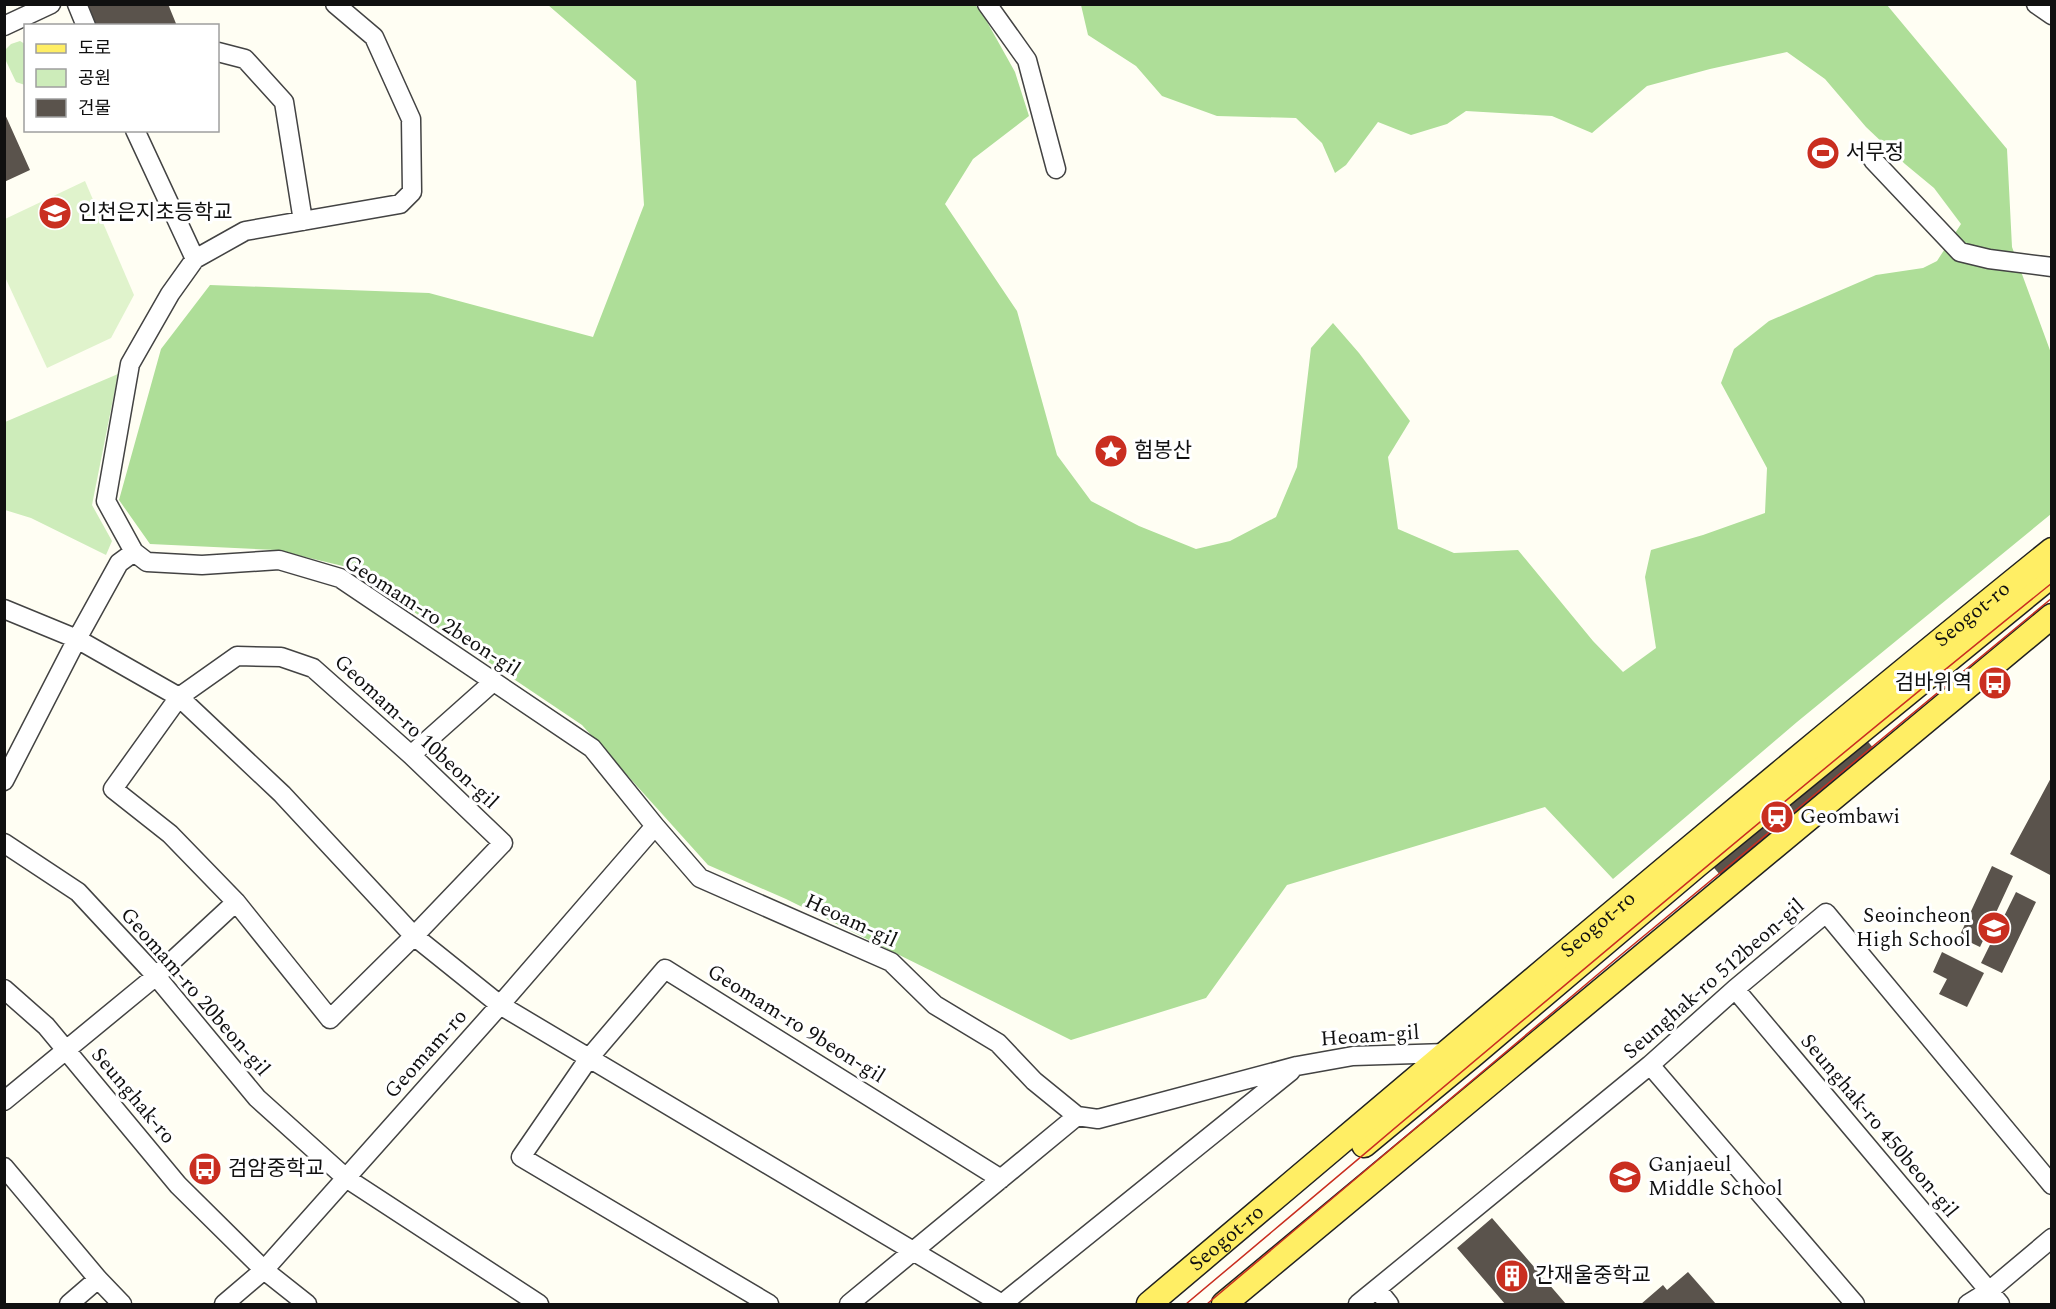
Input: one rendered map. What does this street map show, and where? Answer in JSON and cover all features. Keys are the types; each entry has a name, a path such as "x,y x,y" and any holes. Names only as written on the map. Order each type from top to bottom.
{"main road":[{"name":"Seogot-ro","path":"1149,1305 1860,705 2052,550"},
{"name":"Seogot-ro","path":"1170,1305 1475,1053 1697,865 2052,575"},
{"path":"1233,1302 2052,616"}],"street":[{"path":"4,26 51,4"},
{"path":"77,4 85,24"},
{"path":"4,781 119,562 134,552 106,501 130,364 170,294 195,259 245,231 400,204 412,192 411,119 374,37 335,4"},
{"path":"987,4 1027,60 1056,169"},
{"path":"2036,4 2052,15"},
{"path":"219,52 245,59 284,102 303,221"},
{"path":"136,132 195,259"},
{"path":"1873,160 1960,252 1989,259 2052,267"},
{"name":"Geomam-ro 2beon-gil","path":"134,552 147,562 202,565 279,560 340,578 592,748 655,826"},
{"path":"4,609 77,639 179,697 282,794 414,936 500,1005 1002,1305"},
{"name":"Geomam-ro 10beon-gil","path":"237,656 281,657 313,668 411,755 503,843 330,1019 236,902 170,834 114,789 179,697 237,656"},
{"path":"411,755 493,682"},
{"name":"Heoam-gil","path":"655,826 700,878 891,962 935,1005 998,1043 1034,1081 1077,1116 1098,1119 1297,1066 1353,1056 1447,1053"},
{"name":"Geomam-ro","path":"224,1305 264,1270 500,1005 655,826"},
{"name":"Geomam-ro 20beon-gil","path":"4,843 78,892 156,976 257,1098 346,1178 539,1305"},
{"path":"4,1101 156,976 236,902"},
{"name":"Seunghak-ro 512beon-gil","path":"1359,1305 1650,1065 1735,989 1826,913 2052,1185"},
{"name":"Geomam-ro 9beon-gil","path":"769,1305 521,1157 589,1058 665,969 1002,1179"},
{"name":"Seunghak-ro","path":"4,989 46,1026 178,1185 264,1270 307,1305"},
{"name":"Seunghak-ro 450beon-gil","path":"1735,989 1994,1298"},
{"path":"1650,1065 1855,1305"},
{"name":"Heoam-gil","path":"1002,1305 1297,1066"},
{"path":"849,1305 1077,1116"},
{"path":"4,1167 122,1305"},
{"path":"1968,1305 1994,1298 2052,1238"},
{"path":"69,1305 98,1279"},
{"path":"1377,1289 1389,1305"}],"green space":[{"path":"548,5 975,5 981,11 1015,72 1029,116 973,159 945,204 1017,311 1057,455 1091,501 1139,526 1196,549 1230,541 1276,517 1297,467 1311,348 1333,323 1359,353 1410,421 1388,457 1398,529 1454,553 1518,550 1593,641 1623,672 1656,648 1645,577 1651,550 1765,513 1767,468 1721,383 1734,349 1769,321 1876,275 1923,268 1937,261 1961,224 1934,188 1866,127 1825,79 1787,52 1647,86 1592,133 1552,116 1466,111 1447,124 1411,135 1378,122 1346,165 1335,173 1322,143 1296,118 1217,116 1162,96 1136,66 1088,35 1081,5 1887,5 2007,149 2012,247 2051,353 2051,514 1797,722 1613,879 1545,807 1287,885 1206,998 1071,1040 786,899 708,865 582,725 347,567 276,550 150,544 119,500 161,349 210,285 429,293 593,337 644,205 636,81"},
{"path":"20,41 24,43 24,85 16,82 6,61 5,50 11,44"},
{"path":"85,181 134,295 111,338 47,368 5,277 5,219"},
{"path":"118,374 92,505 112,541 106,555 31,518 5,510 5,422"}],"building":[{"path":"81,4 168,4 176,24 90,24"},
{"path":"4,112 30,170 4,182"},
{"path":"1849,719 1885,762 1733,890 1697,848"},
{"path":"2052,776 2052,876 2010,854"},
{"path":"1992,866 2013,876 1980,947 1959,937"},
{"path":"2016,892 2036,902 2002,973 1981,963"},
{"path":"1942,952 1984,973 1967,1007 1939,994 1947,979 1933,972"},
{"name":"간재울중학교","path":"1492,1218 1566,1304 1505,1304 1457,1248"},
{"name":"간재울중학교","path":"1688,1272 1716,1304 1641,1304 1663,1285 1667,1290"}],"tram line":[{"path":"1186,1304 1725,851 2052,583"},
{"path":"1207,1304 1616,959 2052,598"}],"place":[{"name":"서무정","path":"1823,153"},
{"name":"인천은지초등학교","path":"55,213"},
{"name":"험봉산","path":"1111,451"},
{"name":"검바위역","path":"1995,683"},
{"name":"Geombawi","path":"1777,817"},
{"name":"Seoincheon High School","path":"1994,928"},
{"name":"검암중학교","path":"205,1169"},
{"name":"Ganjaeul Middle School","path":"1625,1177"},
{"name":"간재울중학교","path":"1512,1276"}]}
